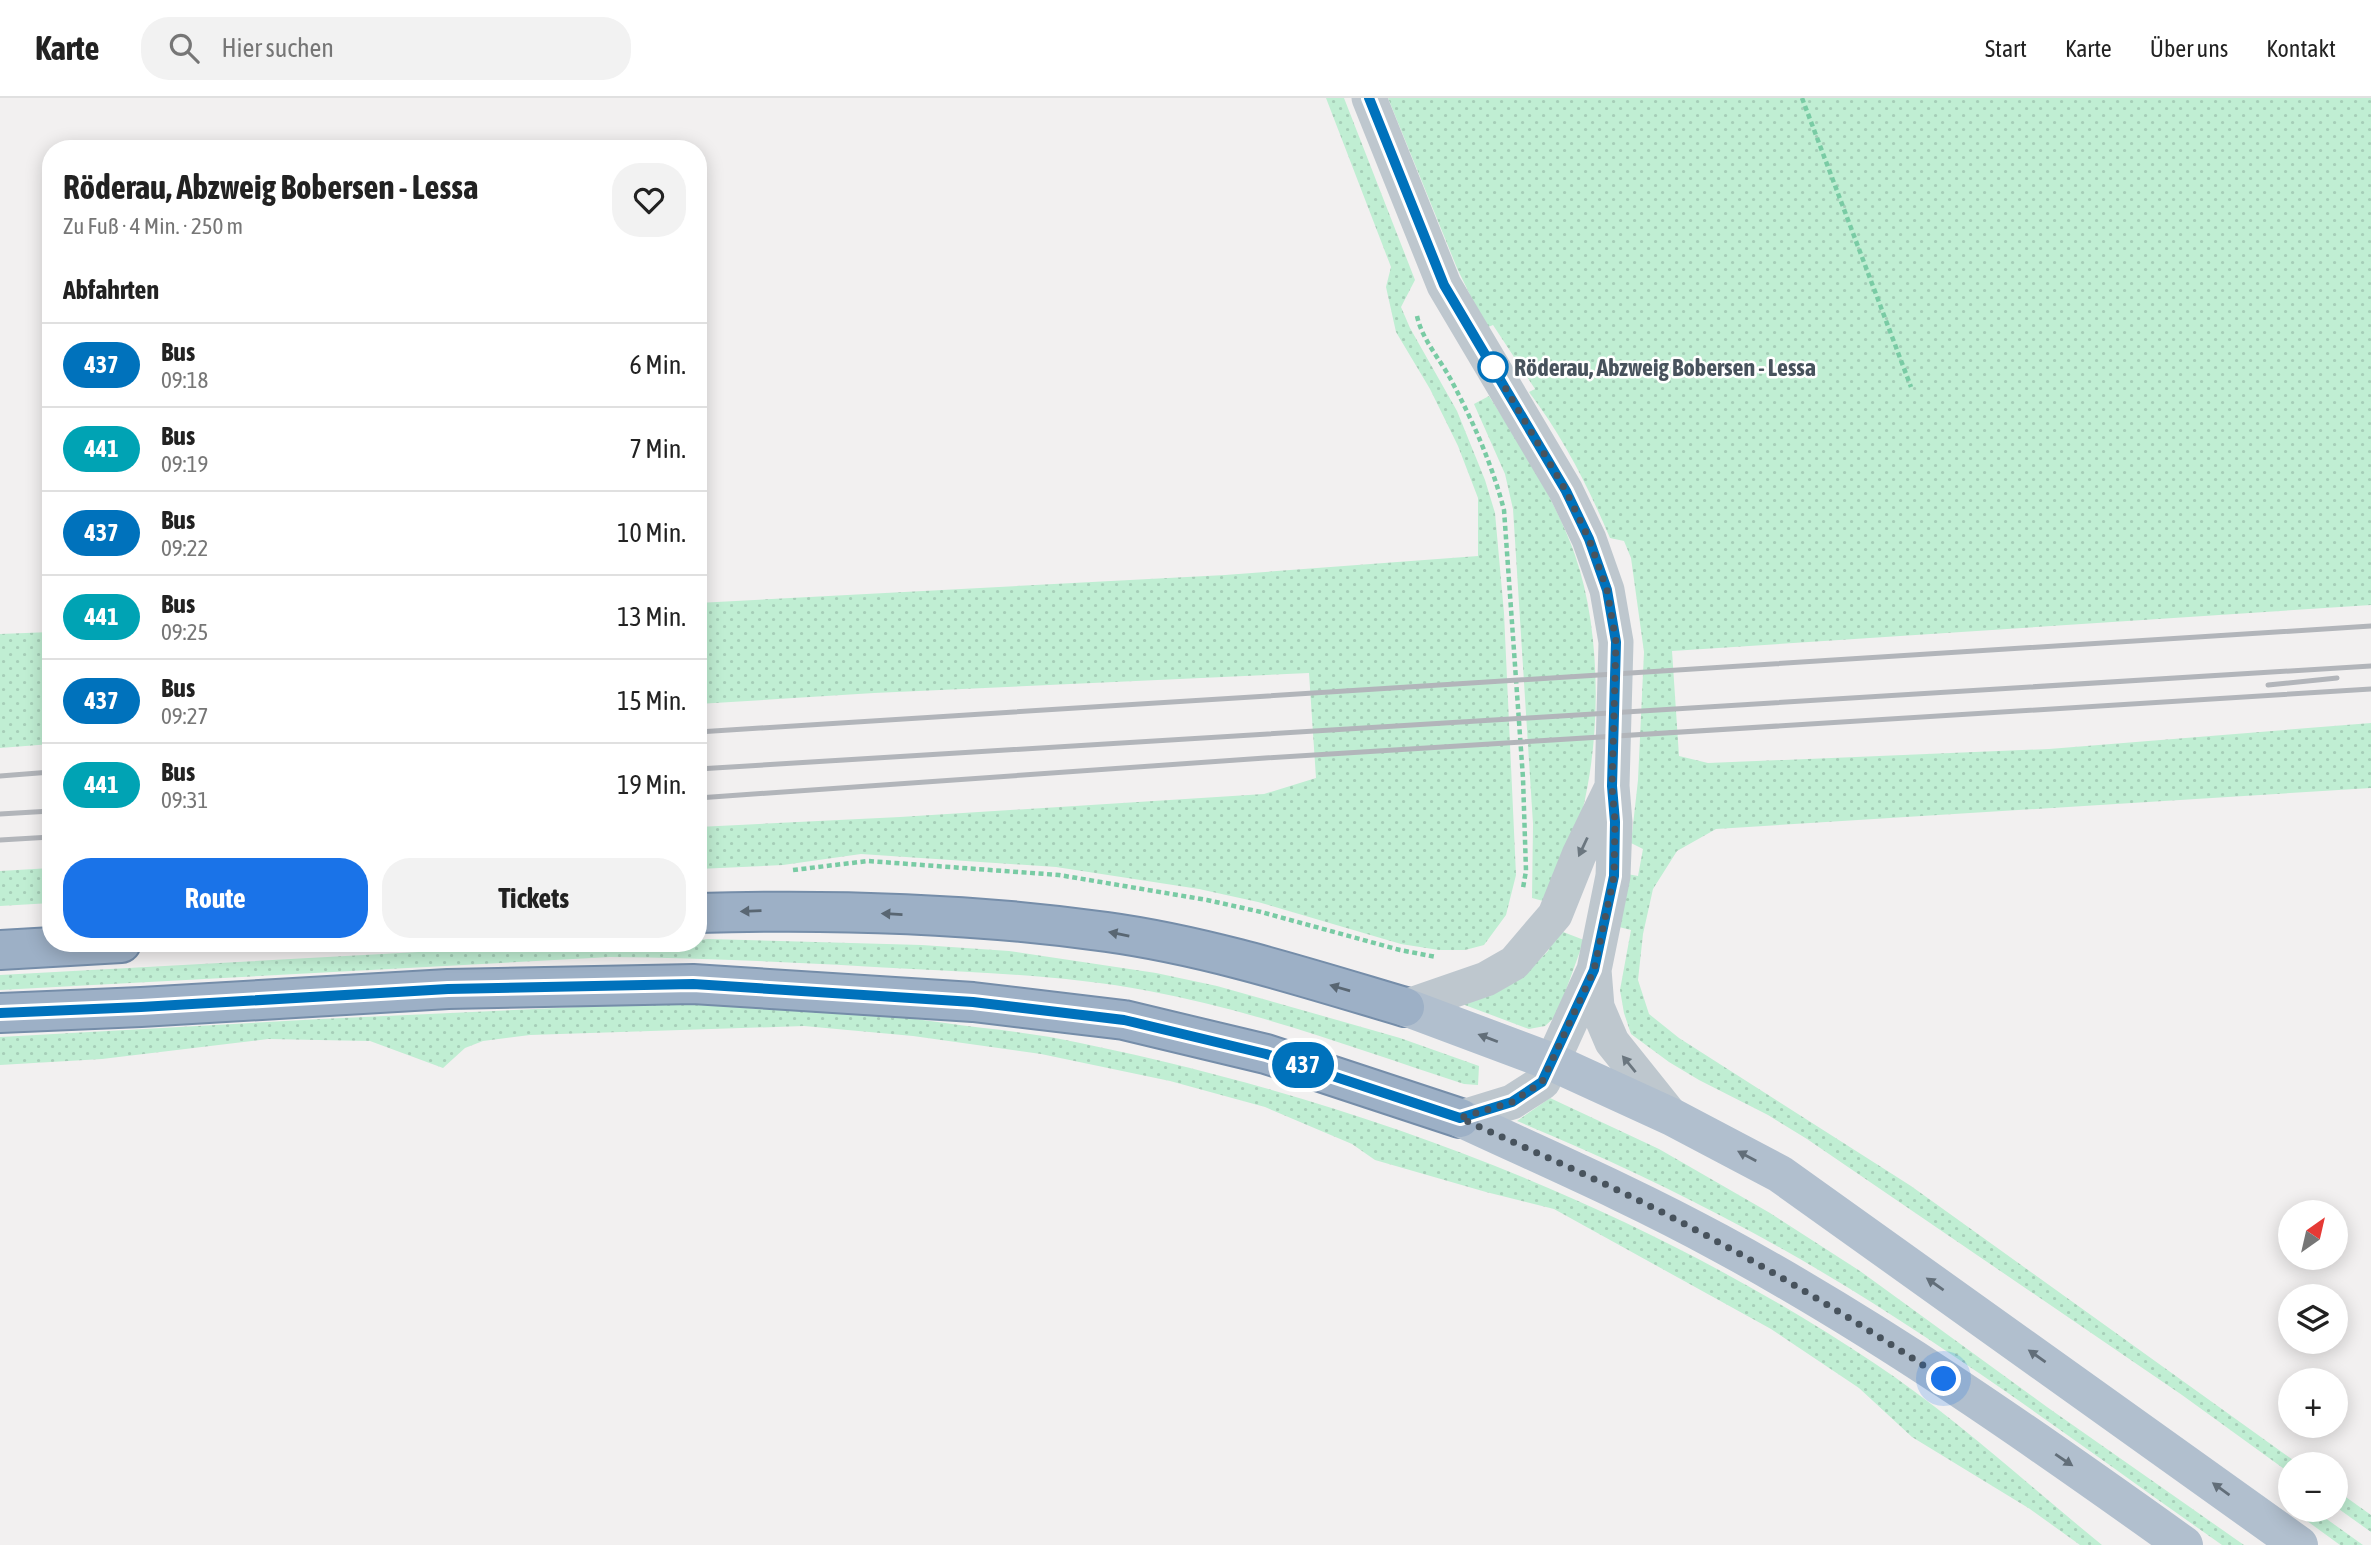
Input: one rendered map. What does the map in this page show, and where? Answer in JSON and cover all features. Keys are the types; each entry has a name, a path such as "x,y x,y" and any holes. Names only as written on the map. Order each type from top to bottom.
{"highway":[{"path":"707,913 803,909 845,911 983,918 1108,932 1223,954 1405,1007"},
{"path":"0,950 42,948"},
{"path":"0,1013 448,989 693,984 973,1002 1124,1020 1266,1054 1460,1118"}],"main road":[{"path":"1405,1007 1552,1062 1672,1117 1780,1174 2299,1545"},
{"path":"1460,1118 1643,1203 1777,1275 1923,1365 2184,1545"}],"street":[{"path":"1369,98 1444,285 1566,491 1589,539 1607,590 1616,642 1612,786 1615,822 1614,876 1594,970 1542,1082 1512,1102 1460,1118"},
{"path":"1405,1007 1486,979 1514,963 1555,915 1579,855 1612,786"},
{"path":"1594,970 1597,1007 1612,1042 1672,1117"}],"path":[{"path":"1802,98 1911,387"},
{"path":"1444,285 1420,304 1417,316 1420,330 1440,358 1468,411 1495,476 1504,510 1523,778 1526,871 1522,894"}],"green space":[{"path":"1326,98 1344,98 1415,280 1401,307 1457,411 1485,480 1495,513 1504,613 1516,875 1506,915 1484,945 1465,950 1439,950 1401,944 1258,902 1199,889 1056,867 861,854 783,865 707,869 707,827 1264,794 1316,778 1309,673 707,703 707,603 1225,575 1478,556 1478,498 1458,446 1430,389 1396,332 1386,287 1391,267"},
{"path":"1388,98 2371,98 2371,605 1672,651 1679,756 1708,763 2049,749 2371,723 2371,788 1716,829 1677,851 1653,889 1643,934 1638,980 1649,1014 1679,1038 1911,1186 2282,1452 2278,1452 2278,1465 2182,1395 1807,1139 1768,1115 1699,1080 1631,1034 1620,990 1631,930 1615,926 1627,874 1638,876 1643,849 1631,843 1638,780 1644,652 1631,558 1624,541 1610,538 1574,462 1529,392 1535,389 1493,325 1486,328 1457,268"},
{"path":"1489,396 1536,473 1567,534 1585,589 1591,626 1596,705 1588,784 1569,854 1547,902 1532,898 1533,824 1513,509 1505,474 1474,404"},
{"path":"42,632 42,745 0,748 0,634"},
{"path":"42,869 42,904 0,906 0,871"},
{"path":"1558,930 1584,940 1557,1015 1545,1026 1529,1029 1454,1001 1528,971 1548,951"},
{"path":"707,939 922,945 1009,951 1156,973 1217,986 1400,1038 1479,1066 1478,1085 1464,1084 1308,1032 1189,999 1090,982 1002,974 761,961 610,957 0,990 0,975 418,952 707,952"},
{"path":"622,1005 818,1008 1050,1037 1159,1060 1266,1088 1373,1122 1478,1160 1582,1203 1682,1251 1780,1304 1904,1384 1990,1451 2102,1545 2080,1545 2030,1509 1912,1437 1859,1388 1771,1329 1554,1209 1375,1160 1352,1144 1265,1107 1170,1081 1041,1054 913,1036 804,1026 530,1035 483,1041 465,1048 443,1068 370,1041 268,1039 102,1059 0,1065 0,1037"},
{"path":"1550,1098 1659,1149 1770,1213 1860,1271 2244,1545 2222,1545 1989,1380 1808,1264 1662,1186 1517,1121"},
{"path":"2348,1499 2371,1515 2371,1532 2348,1516"},
{"path":"2308,1522 2331,1522 2363,1545 2340,1545"}],"railway":[{"path":"707,731 2371,626"},
{"path":"707,768 2371,666"},
{"path":"2268,685 2337,678"},
{"path":"707,797 1265,758 2371,689"},
{"path":"0,776 42,773"},
{"path":"0,814 42,812"},
{"path":"0,840 42,838"}],"bus line":[{"name":"437","path":"0,1013 448,989 693,984 973,1002 1124,1020 1266,1054 1460,1118 1512,1102 1542,1082 1594,970 1614,876 1615,822 1612,786 1616,642 1607,590 1589,539 1566,491 1444,285 1369,98"}],"place":[{"name":"Röderau, Abzweig Bobersen - Lessa","path":"1493,367"}],"route":[{"path":"1493,367 1566,491 1589,539 1607,590 1616,642 1612,786 1615,822 1614,876 1594,970 1542,1082 1512,1102 1460,1118 1643,1203 1718,1242 1821,1301 1944,1379"}]}
